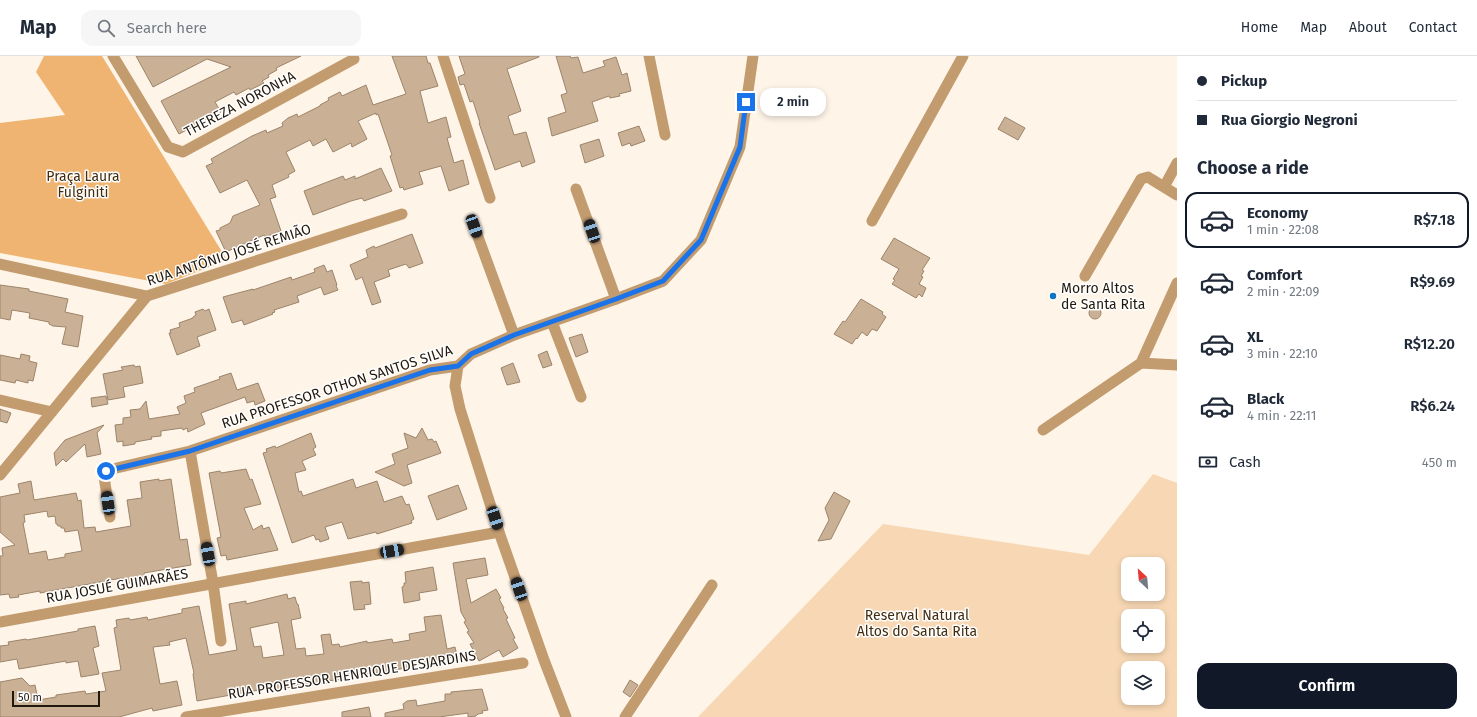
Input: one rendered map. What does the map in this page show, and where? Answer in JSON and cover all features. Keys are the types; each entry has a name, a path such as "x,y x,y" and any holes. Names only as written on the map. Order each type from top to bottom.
{"street":[{"name":"THEREZA NORONHA","path":"113,56 168,147 183,152 354,59"},
{"path":"443,56 490,198"},
{"path":"650,56 665,135"},
{"name":"RUA PROFESSOR OTHON SANTOS SILVA","path":"110,516 104,476 106,471 190,451 430,370 458,366 471,354 514,335 663,281 701,240 740,147 753,56"},
{"path":"872,221 963,56"},
{"path":"1164,186 1177,163"},
{"path":"1085,276 1141,179 1148,178 1177,195"},
{"path":"576,188 616,299"},
{"name":"RUA ANTÔNIO JOSÉ REMIÃO","path":"0,475 148,296 402,214"},
{"path":"474,226 514,335"},
{"path":"0,264 148,296"},
{"path":"1043,430 1141,362 1177,283"},
{"path":"552,322 581,397"},
{"path":"1141,362 1177,365"},
{"path":"458,366 455,386 460,409 499,532 544,660 566,717"},
{"path":"0,400 52,412"},
{"path":"190,451 213,583 221,641"},
{"name":"RUA JOSUÉ GUIMARÃES","path":"0,622 499,532"},
{"path":"625,717 712,585"},
{"name":"RUA PROFESSOR HENRIQUE DESJARDINS","path":"186,717 234,713 523,663"}],"green space":[{"name":"Praça Laura Fulginiti","path":"44,56 102,56 227,260 166,284 0,253 0,123 65,115 36,72"},
{"name":"Reserval Natural Altos do Santa Rita","path":"1153,474 1177,483 1177,717 698,717 883,524 1089,555"}],"building":[{"path":"136,56 301,56 276,68 277,70 268,75 269,77 262,81 264,83 250,90 249,88 236,95 234,92 215,102 221,112 179,134 161,101 231,67 207,59 153,87"},
{"path":"392,56 426,56 438,86 420,91 428,123 446,117 451,137 447,138 454,163 463,160 469,184 449,191 441,166 419,172 423,184 404,190 403,187 400,188 390,156 392,155 378,114 376,115 376,113 358,121 367,139 352,147 351,143 333,152 326,139 313,146 310,140 286,152 295,171 288,175 289,177 272,185 276,197 270,199 281,231 265,237 264,235 226,252 216,231 230,223 233,216 260,205 247,180 220,193 206,166 213,163 211,159 252,136 266,130 267,133 283,126 282,123 288,118 297,114 298,117 320,106 329,100 328,98 340,92 342,96 366,85 373,105 406,94"},
{"path":"459,56 539,56 507,69 521,111 508,116 514,135 526,132 535,162 522,167 520,161 495,170 473,101 470,102 464,84 460,85 458,77 465,74"},
{"path":"556,56 570,56 571,58 578,57 583,73 605,66 603,61 616,57 622,75 627,73 631,91 619,94 620,96 610,98 609,96 592,102 598,121 552,136 548,118 566,112 561,95 567,93"},
{"path":"1005,117 1025,128 1018,140 998,129"},
{"path":"639,126 645,141 631,146 630,143 622,146 618,133"},
{"path":"599,139 604,156 585,163 580,145"},
{"path":"381,168 392,191 364,201 362,198 351,201 313,215 304,191 343,176 345,180 355,176 355,179"},
{"path":"412,234 423,263 409,268 406,264 388,270 390,276 374,282 381,302 372,305 362,277 356,280 350,265 368,257 366,250 374,246 375,248"},
{"path":"894,238 930,258 922,270 924,271 921,276 923,277 919,284 926,288 922,297 919,294 916,298 892,284 895,280 893,279 899,269 881,259"},
{"path":"324,265 327,272 332,270 338,290 324,295 321,287 297,296 299,302 274,310 275,312 272,313 273,314 244,325 242,320 232,323 223,297 253,290 291,277 292,280 315,272 314,269"},
{"path":"0,285 29,289 29,291 68,299 65,312 83,316 78,347 62,344 66,327 53,326 49,324 49,322 29,318 30,313 12,310 10,320 0,318"},
{"path":"861,299 883,312 882,314 886,317 877,331 872,329 867,336 862,332 852,344 834,334 843,321 845,322"},
{"path":"1093,307 1097,307 1101,313 1097,319 1093,319 1089,315 1089,311"},
{"path":"203,309 205,311 209,309 216,330 197,337 200,346 177,355 169,333 171,333 170,330 180,327 179,323 193,318 196,315 195,312"},
{"path":"582,334 588,352 576,357 569,338"},
{"path":"547,351 552,365 543,368 538,355"},
{"path":"21,354 30,356 29,361 37,363 33,381 28,380 28,383 16,380 15,383 0,380 0,355 20,359"},
{"path":"513,363 520,382 507,385 501,368"},
{"path":"134,365 135,367 140,366 143,383 123,387 125,397 108,400 103,374 123,370 121,367"},
{"path":"231,373 237,390 258,383 265,401 255,405 254,401 247,403 245,397 201,413 205,424 188,432 187,428 183,430 182,428 161,431 161,436 151,437 152,439 123,446 123,441 117,442 115,425 123,424 123,418 131,417 130,410 140,409 146,401 149,419 180,414 177,407 186,403 184,396 195,392 194,388 220,379 219,377"},
{"path":"106,396 108,404 92,407 91,398"},
{"path":"0,409 11,413 7,423 0,421"},
{"path":"104,425 97,433 101,454 87,457 85,444 66,462 63,459 56,466 54,453 65,440"},
{"path":"422,428 428,440 432,439 434,442 436,441 441,453 407,465 412,483 404,486 375,472 395,464 392,454 408,448 404,433 416,438"},
{"path":"311,433 316,447 313,449 316,455 302,461 306,470 295,473 299,492 301,491 303,496 353,479 356,488 377,481 384,502 402,496 406,505 409,504 414,519 411,521 412,523 377,534 376,532 348,539 342,522 325,527 329,539 320,542 319,539 316,540 314,535 292,543 263,453 267,452 266,449 275,446 276,448"},
{"path":"246,469 250,480 252,479 261,504 244,508 253,530 262,525 263,529 269,527 278,550 227,560 226,555 221,556 217,538 221,537 209,473 220,471 221,473"},
{"path":"171,479 180,540 187,539 191,565 144,573 145,580 123,584 122,578 40,593 40,591 18,595 19,597 10,598 9,594 0,595 0,556 3,556 2,548 15,545 0,532 0,497 20,493 18,484 31,481 34,500 76,493 78,501 81,500 84,528 95,527 96,532 131,526 127,500 142,498 140,482","holes":["47,511 48,517 55,516 56,524 61,526 61,528 64,528 65,532 78,530 82,551 65,554 65,557 48,560 46,551 29,554 23,523 25,522 24,515"]},
{"path":"458,485 467,509 437,520 428,496"},
{"path":"834,492 850,501 831,539 818,541 829,520 825,508"},
{"path":"485,558 488,575 466,579 471,603 496,589 508,618 506,619 515,638 513,639 518,648 503,657 499,650 479,661 470,644 474,643 467,632 469,631 464,622 466,621 461,612 453,563"},
{"path":"433,567 437,590 419,593 420,600 404,603 402,587 404,586 404,583 406,583 405,572"},
{"path":"362,581 362,583 369,582 371,604 364,605 365,609 354,610 350,582"},
{"path":"287,594 288,599 295,597 301,618 291,620 296,649 305,648 306,656 324,654 321,635 330,634 332,645 339,644 340,647 367,641 367,643 392,639 393,643 410,640 409,634 426,631 424,617 441,615 447,649 455,647 457,656 414,665 414,667 345,677 345,679 327,681 327,683 276,689 276,687 197,701 194,673 186,638 169,642 170,645 153,647 160,684 177,681 182,705 153,711 152,708 119,717 0,717 0,682 22,678 30,686 35,685 38,700 56,697 56,695 85,691 86,694 106,691 102,673 121,670 114,628 117,627 116,620 129,618 130,620 147,617 148,620 182,613 182,609 199,606 209,655 237,650 229,604 246,601 246,604","holes":["278,622 284,655 263,658 261,646 254,647 250,628"]},
{"path":"95,626 99,646 93,648 99,674 81,677 78,661 66,663 66,661 19,669 17,659 0,662 0,646 9,645 8,642 78,631 78,629"},
{"path":"630,680 638,685 630,697 623,692"},
{"path":"482,689 488,710 482,711 483,713 476,716 468,717 468,713 439,717 385,717 385,713 404,709 403,704 407,701 416,700 417,706 445,701 445,694 451,694 451,692"},
{"path":"369,707 371,717 342,717 342,712"}],"place":[{"name":"Morro Altos de Santa Rita","path":"1053,296"}],"route":[{"path":"106,471 190,451 430,370 458,366 471,354 514,335 663,281 701,240 740,147 746,102"}]}
